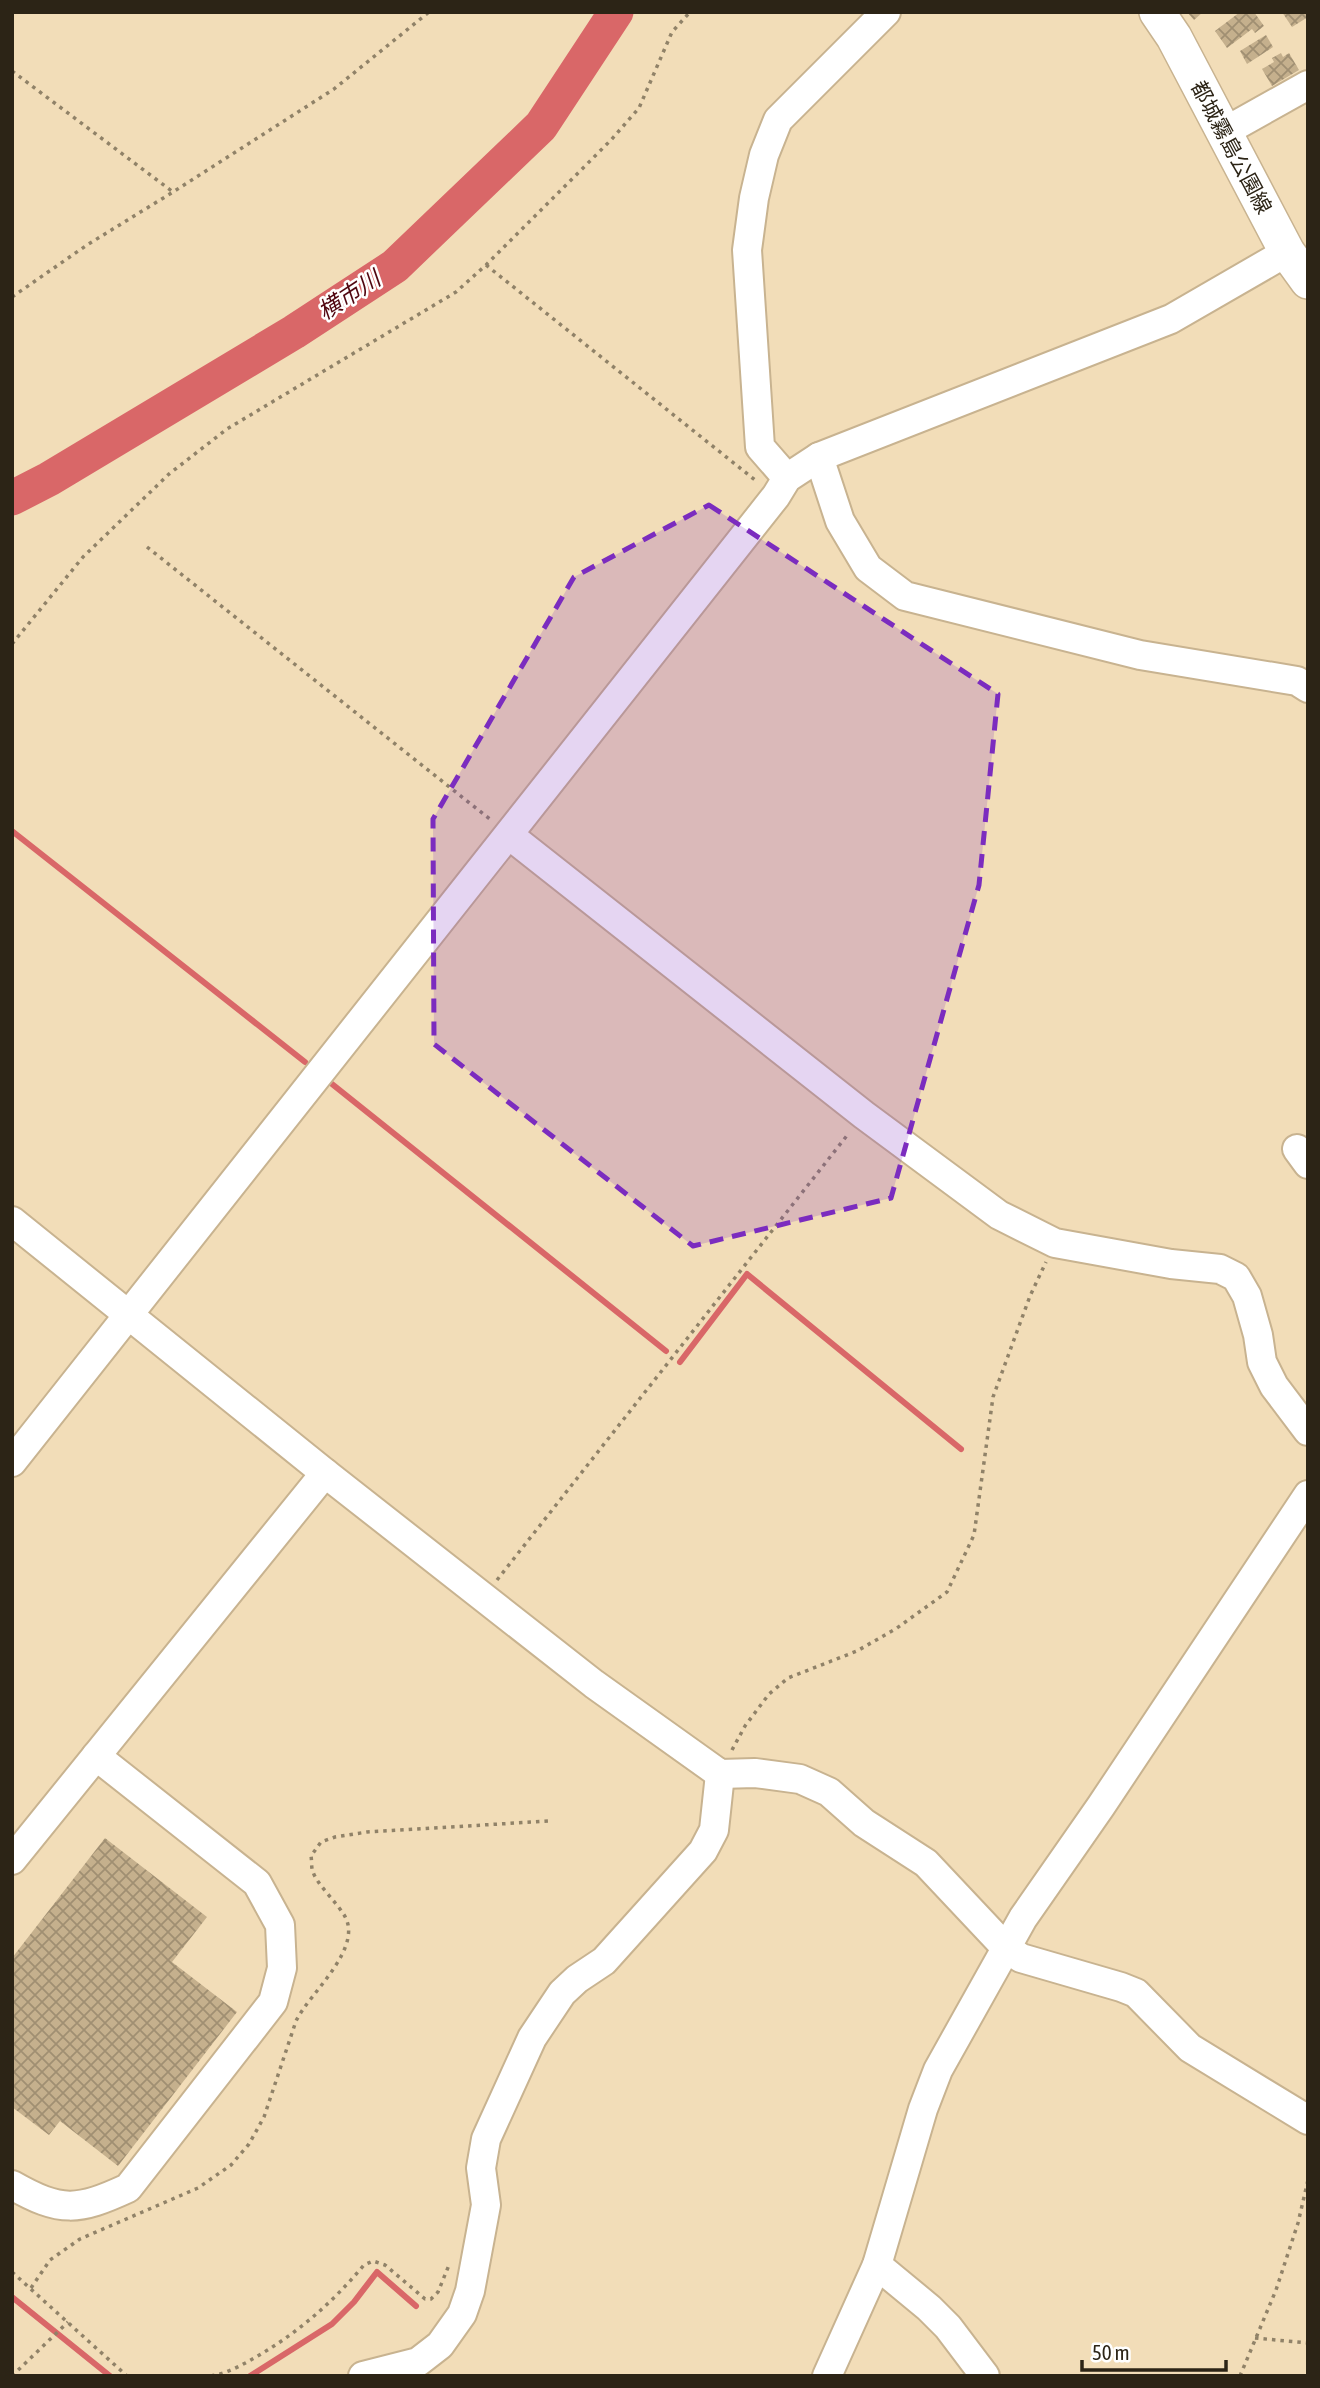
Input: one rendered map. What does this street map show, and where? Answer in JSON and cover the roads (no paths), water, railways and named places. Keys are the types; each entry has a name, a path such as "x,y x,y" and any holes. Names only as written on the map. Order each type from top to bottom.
{"main road":[{"name":"都城霧島公園線","path":"1157,12 1174,37 1287,253 1308,281"}],"street":[{"path":"782,487 760,446 747,250 754,198 764,155 778,120 886,12"},
{"path":"1224,132 1308,85"},
{"path":"12,1462 782,487 819,457 1171,319 1287,253"},
{"path":"819,457 840,521 868,568 905,596 1140,655 1297,681 1308,688"},
{"path":"509,835 864,1115 999,1215 1055,1243 1171,1264 1220,1269 1236,1277 1247,1296 1262,1362 1274,1386 1308,1431"},
{"path":"12,1222 593,1684 720,1774 755,1773 800,1779 829,1792 864,1823 926,1863 1006,1948 1021,1958 1136,1993 1190,2048 1308,2120"},
{"path":"12,1860 325,1473"},
{"path":"827,2376 877,2265 923,2109 938,2070 1006,1948 1056,1868 1101,1806 1308,1495"},
{"path":"12,2185 39,2201 68,2207 95,2203 128,2188 273,2002 282,1968 280,1925 257,1883 96,1756"},
{"path":"363,2376 418,2362 440,2346 462,2314 470,2291 486,2205 481,2168 486,2139 531,2038 562,1993 604,1961 704,1851 714,1830 720,1774"},
{"path":"877,2265 948,2327 985,2376"}],"waterway":[{"name":"横市川","path":"12,498 49,479 294,332 395,266 541,126 616,12"},
{"path":"12,831 305,1062"},
{"path":"332,1084 666,1351"},
{"path":"680,1362 747,1274 961,1449"},
{"path":"250,2376 332,2324 354,2302 377,2272 416,2306"},
{"path":"12,2297 110,2376"}]}
